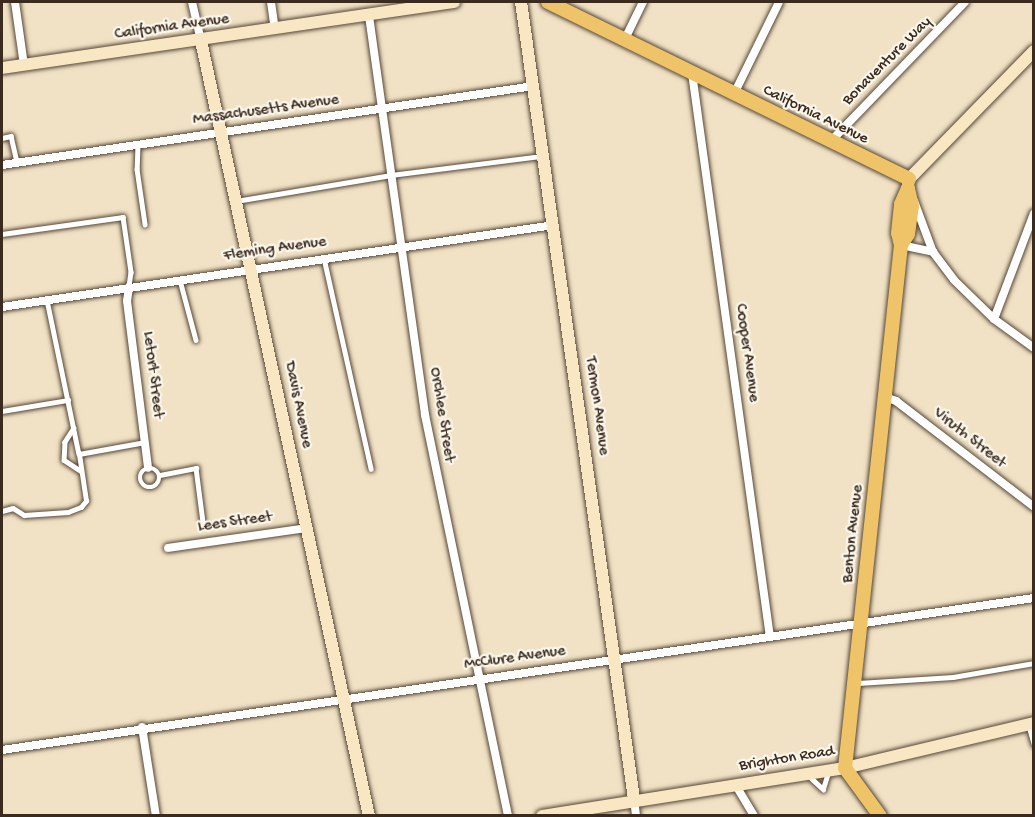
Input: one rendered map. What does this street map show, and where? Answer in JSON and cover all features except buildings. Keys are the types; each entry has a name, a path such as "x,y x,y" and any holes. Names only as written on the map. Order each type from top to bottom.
{"main road":[{"name":"California Avenue","path":"548,2 908,183"},
{"name":"Benton Avenue","path":"845,768 902,245 900,214 908,183"},
{"path":"845,768 880,816"}],"street":[{"path":"15,2 24,65"},
{"name":"Davis Avenue","path":"192,2 369,816"},
{"path":"271,2 275,29"},
{"name":"California Avenue","path":"2,68 369,16 421,4 454,2"},
{"name":"Termon Avenue","path":"520,2 554,225 636,816"},
{"path":"625,39 643,2"},
{"path":"734,94 779,2"},
{"name":"Bonaventure Way","path":"830,142 965,2"},
{"name":"Orchlee Street","path":"369,16 426,425 508,816"},
{"path":"1034,51 908,183 933,252 954,280 994,319 1034,348"},
{"name":"Cooper Avenue","path":"692,73 770,638"},
{"name":"Massachusetts Avenue","path":"2,165 534,86"},
{"path":"994,319 1034,213"},
{"name":"Fleming Avenue","path":"2,307 554,225"},
{"path":"902,245 933,252"},
{"name":"Letort Street","path":"129,287 127,301 148,468"},
{"name":"Viruth Street","path":"885,397 897,401 1034,507"},
{"name":"Lees Street","path":"168,548 306,528"},
{"name":"McClure Avenue","path":"2,750 142,727 770,638 1034,598"},
{"name":"Brighton Road","path":"542,816 634,799 845,768 1031,723"},
{"path":"142,727 156,816"},
{"path":"735,784 754,816"}],"lane":[{"path":"2,138 12,136 16,163"},
{"path":"138,145 137,169 145,224"},
{"path":"236,201 391,175 544,155"},
{"path":"2,234 123,217 131,272 129,287"},
{"path":"324,258 371,470"},
{"path":"180,280 196,340"},
{"path":"2,511 13,508 24,515 68,512 81,507 86,501 74,428 47,300"},
{"path":"2,411 68,400"},
{"path":"74,428 65,442 64,460 81,471"},
{"path":"79,454 146,442"},
{"path":"160,475 158,484 146,487 141,475 148,468 160,475 196,468 203,522"},
{"path":"854,683 953,677 1034,663"},
{"path":"1031,723 1034,744"},
{"path":"806,773 823,789 829,770"}]}
